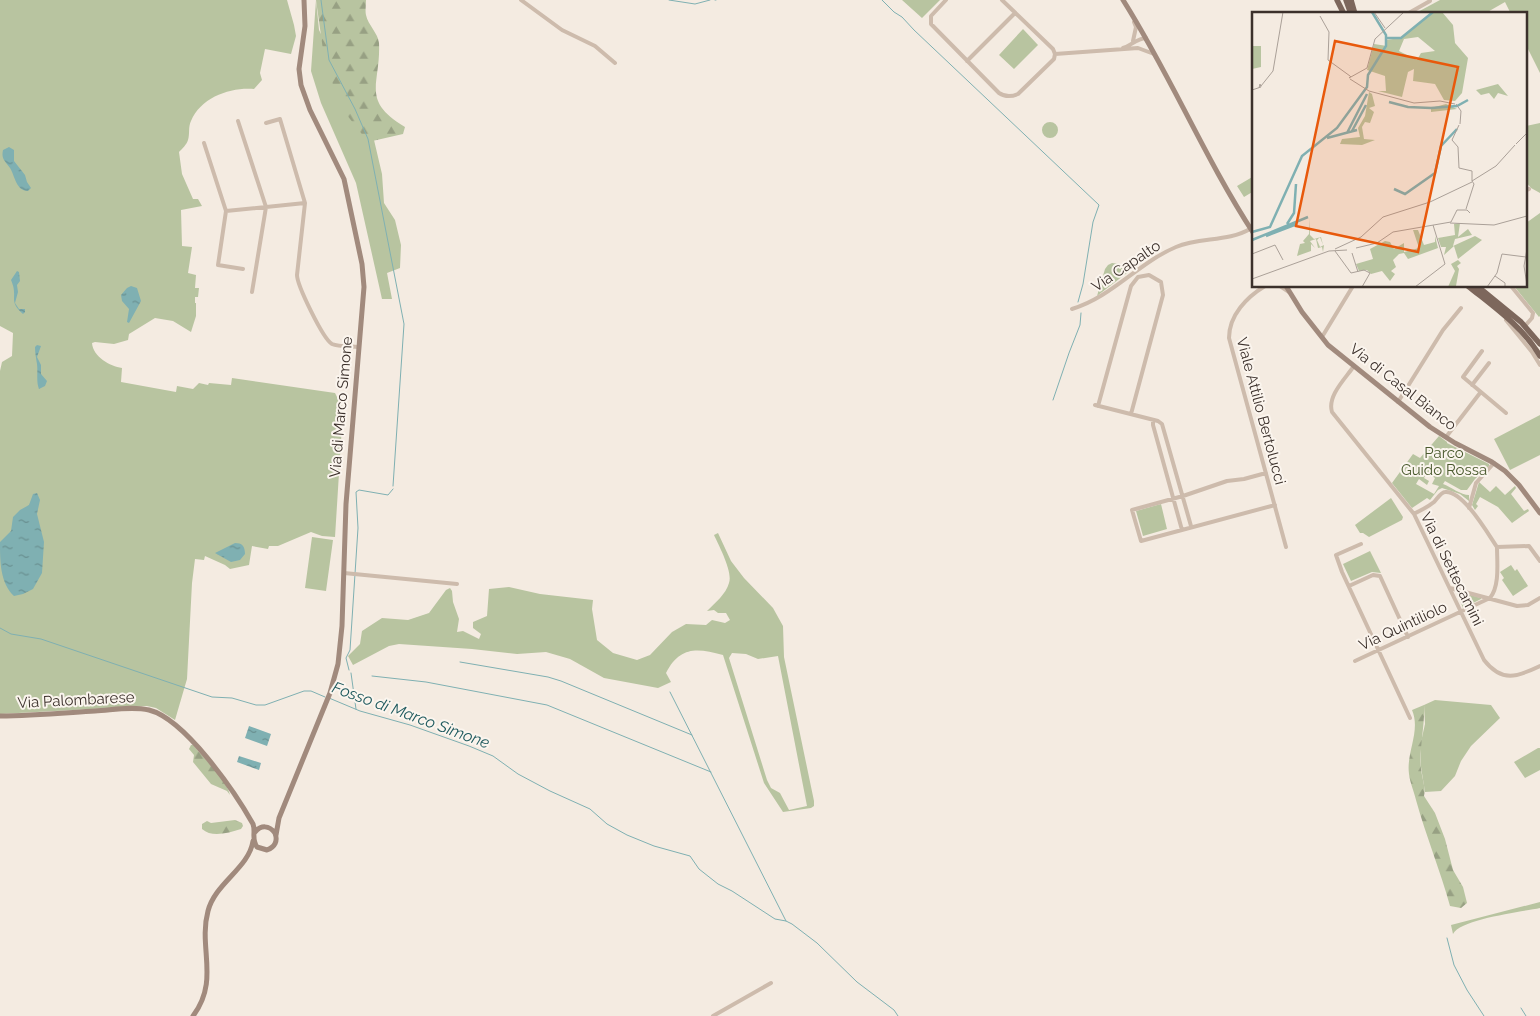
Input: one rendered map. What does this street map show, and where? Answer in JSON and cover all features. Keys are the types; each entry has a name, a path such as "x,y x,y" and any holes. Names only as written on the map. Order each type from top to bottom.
{"main road":[{"path":"1338,0 1343,12"},
{"path":"1346,0 1352,12"},
{"path":"1470,288 1524,334 1540,356"},
{"path":"1479,288 1525,326 1540,344"}],"street":[{"name":"Via di Marco Simone","path":"269,827 275,824 279,818 324,708 338,664 342,638 346,504 364,280 347,190 339,168 307,103 300,80 305,26 304,0"},
{"path":"521,0 562,30 595,46 615,63"},
{"path":"946,0 931,16 930,22 999,93 1004,96 1011,96 1018,94 1054,59 1055,54 1053,49 1002,0"},
{"path":"1123,0 1156,54 1220,180 1252,232"},
{"path":"1411,12 1430,1"},
{"path":"967,61 1015,13"},
{"path":"1132,15 1136,28 1133,42"},
{"path":"1118,50 1146,38"},
{"path":"1138,48 1146,38"},
{"path":"1055,54 1138,48 1156,54"},
{"path":"266,123 280,119 305,203 297,275 298,285 329,342 337,345 359,347"},
{"path":"238,121 266,207 252,292"},
{"path":"204,143 226,211 218,265 243,269"},
{"path":"226,211 305,203"},
{"name":"Via Capalto","path":"1072,309 1094,301 1148,262 1177,247 1252,232"},
{"path":"1131,414 1164,295 1161,282 1149,275 1138,277 1131,286 1096,405 1153,420 1159,421 1163,425 1191,526"},
{"name":"Viale Attilio Bertolucci","path":"1261,288 1234,316 1229,338 1286,547"},
{"path":"1282,288 1290,294"},
{"name":"Via di Casal Bianco","path":"1287,288 1322,338 1430,427 1494,463 1516,481 1540,513"},
{"path":"1322,338 1352,288"},
{"path":"1513,288 1533,314 1525,326"},
{"path":"1398,402 1443,330 1461,308"},
{"path":"1498,311 1532,352 1540,365"},
{"path":"1482,352 1462,377 1506,413"},
{"path":"1472,385 1488,363"},
{"name":"Via di Settecamini","path":"1354,366 1332,398 1330,404 1332,412 1414,514 1484,660 1498,673 1506,676 1515,676 1540,666"},
{"path":"1446,437 1480,393"},
{"path":"1153,420 1182,530"},
{"path":"1160,451 1165,452 1170,448"},
{"path":"1162,456 1166,454 1172,455"},
{"path":"1470,508 1476,483 1494,463"},
{"path":"1266,473 1227,481 1183,496 1132,510 1139,535 1141,541 1191,526 1275,505"},
{"path":"1414,514 1430,505 1445,492 1461,498 1497,547 1495,585 1490,598"},
{"path":"1361,544 1336,555 1342,572 1410,718"},
{"path":"1497,547 1529,546 1540,561"},
{"path":"344,573 456,584"},
{"path":"1349,586 1373,575 1380,576 1408,637"},
{"path":"1450,588 1512,605 1524,606 1540,598"},
{"name":"Via Quintiliolo","path":"1354,662 1490,598"},
{"name":"Via Palombarese","path":"0,716 134,708 158,713 175,724 204,754 252,821 255,832"},
{"name":"Via di Marco Simone","path":"276,835 279,818"},
{"name":"Via Palombarese","path":"252,821 261,827"},
{"path":"193,1016 202,1001 206,988 208,966 206,930 208,911 215,894 250,852 255,832 261,827 269,827 274,830 277,839 274,846 267,850 255,852 244,861"},
{"path":"254,840 257,847 263,850"},
{"path":"713,1016 772,983"}],"green space":[{"path":"0,0 287,0 294,25 296,36 291,54 265,49 260,73 262,80 254,89 227,92 209,100 202,106 191,121 189,138 179,152 182,174 193,199 198,199 202,206 181,210 182,246 192,247 188,273 196,275 195,288 199,288 198,297 195,297 196,316 191,332 173,321 155,318 129,334 128,340 114,344 92,343 95,353 99,357 112,365 122,368 121,382 176,392 177,386 193,389 199,383 231,385 232,378 335,393 343,409 335,537 322,536 311,532 278,546 269,546 268,549 252,546 249,565 230,569 205,556 204,560 195,559 187,679 175,720 156,708 147,706 0,714 0,371 2,362 12,356 13,333 0,326"},
{"path":"316,0 319,30 374,140 382,174 384,203 395,220 401,245 400,268 387,273 392,299 382,299 356,183 321,103 311,71"},
{"path":"316,0 366,0 367,19 379,43 376,81 378,100 382,108 391,117 405,127 403,134 368,142 343,110 325,64"},
{"path":"902,0 940,0 922,18"},
{"path":"1440,0 1540,0 1540,73 1528,49 1528,12 1510,12 1505,2 1488,12 1418,12"},
{"path":"1023,29 1038,45 1014,69 999,55"},
{"path":"1047,122 1053,122 1058,127 1056,136 1047,138 1042,133 1042,127"},
{"path":"1540,123 1540,193 1528,184 1528,126"},
{"path":"1252,177 1252,192 1244,197 1237,186"},
{"path":"1540,213 1539,317 1516,288 1528,288 1528,222"},
{"path":"1112,263 1136,266 1097,296 1105,269"},
{"path":"1540,415 1540,455 1510,470 1494,439"},
{"name":"Parco Guido Rossa","path":"1439,436 1447,443 1489,464 1489,466 1475,479 1467,490 1461,490 1445,481 1443,484 1469,495 1469,501 1460,494 1442,488 1430,500 1427,498 1412,508 1392,483 1413,454 1420,458","holes":["1427,473 1435,478 1432,484 1439,486 1434,494 1416,484 1419,479 1427,485 1429,481 1424,478"]},
{"path":"1479,482 1490,492 1496,486 1505,495 1515,486 1516,488 1511,494 1524,511 1528,509 1529,511 1512,523 1498,507 1480,497 1475,510 1472,505"},
{"path":"1391,498 1403,517 1402,520 1369,537 1360,533 1355,525"},
{"path":"1161,504 1167,529 1143,536 1136,511"},
{"path":"718,533 731,561 744,578 773,608 783,626 784,657 814,801 814,806 811,808 783,812 764,783 723,655 697,650 683,654 671,664 666,673 671,682 658,688 604,678 570,659 546,652 517,654 399,644 389,646 353,665 348,656 360,644 362,631 382,618 408,620 429,613 446,590 450,588 459,619 457,632 463,631 479,639 481,634 473,628 473,622 487,616 489,589 509,587 540,594 593,600 592,609 597,640 613,653 637,660 650,655 672,632 686,624 706,625 712,620 725,623 730,620 726,613 718,613 714,610 707,611 725,591 730,578 725,559 714,535","holes":["732,653 746,654 758,659 778,656 807,806 789,810 780,793 771,788 767,780 729,658"]},
{"path":"312,537 333,540 326,591 305,588"},
{"path":"1370,551 1381,573 1372,572 1351,581 1343,564"},
{"path":"1511,565 1515,571 1517,569 1528,586 1513,596 1502,580 1504,578 1500,572"},
{"path":"1456,591 1481,598 1481,599 1463,608"},
{"path":"1435,700 1491,705 1500,718 1471,746 1461,761 1455,776 1441,791 1425,792 1421,767 1421,742 1425,724 1424,705"},
{"path":"1424,705 1421,769 1424,796 1435,813 1445,839 1453,870 1463,887 1467,903 1461,908 1450,906 1410,777 1409,758 1415,726 1412,710"},
{"path":"191,745 220,776 230,795 227,791 211,784 193,762 194,755 189,749"},
{"path":"1540,748 1540,770 1525,778 1514,762"},
{"path":"235,820 242,823 241,829 215,834 202,829 202,824 207,821 211,823"},
{"path":"1540,902 1540,908 1479,920 1467,924 1453,934 1451,925"}],"water":[{"path":"9,147 14,150 14,161 25,175 31,188 28,191 18,186 3,158 3,150"},
{"path":"17,271 19,272 20,281 17,285 18,292 15,303 19,309 25,309 23,314 15,305 14,302 11,280"},
{"path":"131,286 137,288 141,301 129,323 127,322 129,309 122,301 121,295"},
{"path":"37,345 41,346 37,357 41,365 41,374 47,381 45,386 39,389 35,349"},
{"path":"37,493 40,500 37,514 44,542 42,573 33,589 14,596 9,591 3,578 0,542 11,531 13,517 29,505 33,494"},
{"path":"235,543 241,544 244,547 245,554 240,560 231,562 215,553"},
{"path":"249,726 271,734 267,746 245,738"},
{"path":"239,756 261,763 259,770 237,762"}],"waterway":[{"path":"321,0 329,60 355,109 368,139 404,324 393,486"},
{"path":"669,0 695,4 710,0"},
{"path":"882,0 1099,205 1093,222 1083,284 1078,302"},
{"path":"1053,400 1080,325 1081,313"},
{"path":"349,670 346,658 350,650 358,528 356,492 359,490 388,495 393,489"},
{"name":"Fosso di Marco Simone","path":"0,628 11,634 41,639 212,697 232,698 256,705 265,705 304,691 311,691 325,697"},
{"path":"460,662 548,677 561,681 692,735"},
{"path":"351,673 356,709"},
{"path":"372,676 426,682 547,705 711,772"},
{"path":"670,692 786,921"},
{"name":"Fosso di Marco Simone","path":"329,698 360,711 410,725 493,756 518,774 590,809 607,824 627,835 654,846 690,856 699,869 718,884 775,919 792,924 817,943 857,982 894,1010 898,1016"},
{"path":"1447,938 1454,965 1484,1016"},
{"path":"1521,1008 1526,1016"}]}
